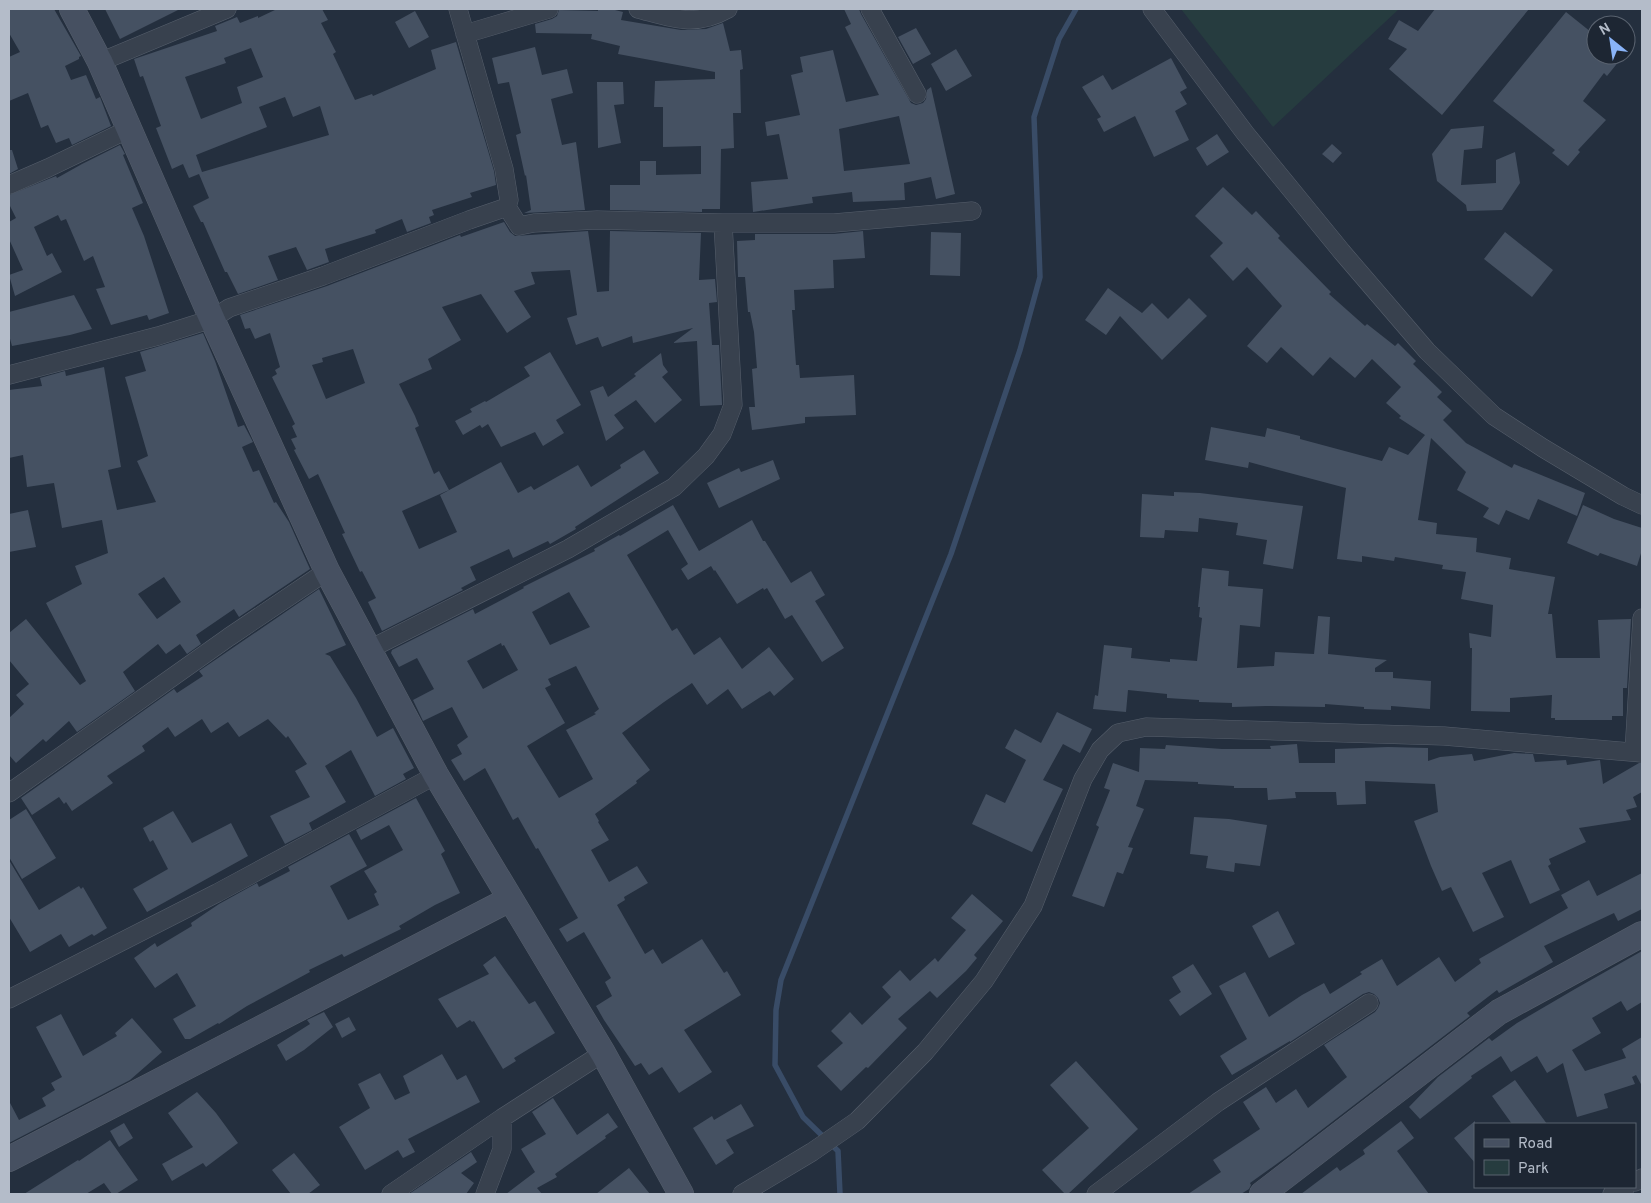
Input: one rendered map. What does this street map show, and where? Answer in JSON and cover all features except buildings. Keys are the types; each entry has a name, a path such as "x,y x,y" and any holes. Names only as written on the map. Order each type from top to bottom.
{"main road":[{"path":"72,9 100,62 212,319 327,571 436,775 603,1053 681,1194"},
{"path":"9,1160 510,900"},
{"path":"1262,1194 1500,1012 1642,934"}],"street":[{"path":"100,62 227,9"},
{"path":"458,9 504,169 509,200 507,208 519,226 534,223 597,220 834,223 972,211"},
{"path":"465,34 549,9"},
{"path":"638,9 684,21 717,15 728,9"},
{"path":"870,9 917,94"},
{"path":"1152,9 1244,133 1427,351 1494,416 1551,453 1642,506"},
{"path":"9,185 129,129"},
{"path":"9,375 158,336 212,319 229,308 323,276 468,220 507,208"},
{"path":"368,650 576,544 674,487 706,456 722,434 733,405 723,223"},
{"path":"9,793 229,637 327,571"},
{"path":"742,1194 812,1152 857,1121 924,1052 984,981 1033,906 1083,779 1100,750 1118,733 1146,726 1444,736 1638,752 1642,618"},
{"path":"9,999 217,893 436,775"},
{"path":"1096,1194 1218,1102 1369,1004"},
{"path":"390,1194 502,1118 603,1053"},
{"path":"486,1194 502,1149 502,1118"},
{"path":"1612,1194 1624,1188"}],"green space":[{"path":"1181,9 1399,9 1273,127"}],"waterway":[{"path":"840,1194 838,1151 803,1117 775,1065 776,1010 781,980 951,554 1020,350 1040,277 1034,117 1059,39 1076,9"}]}
